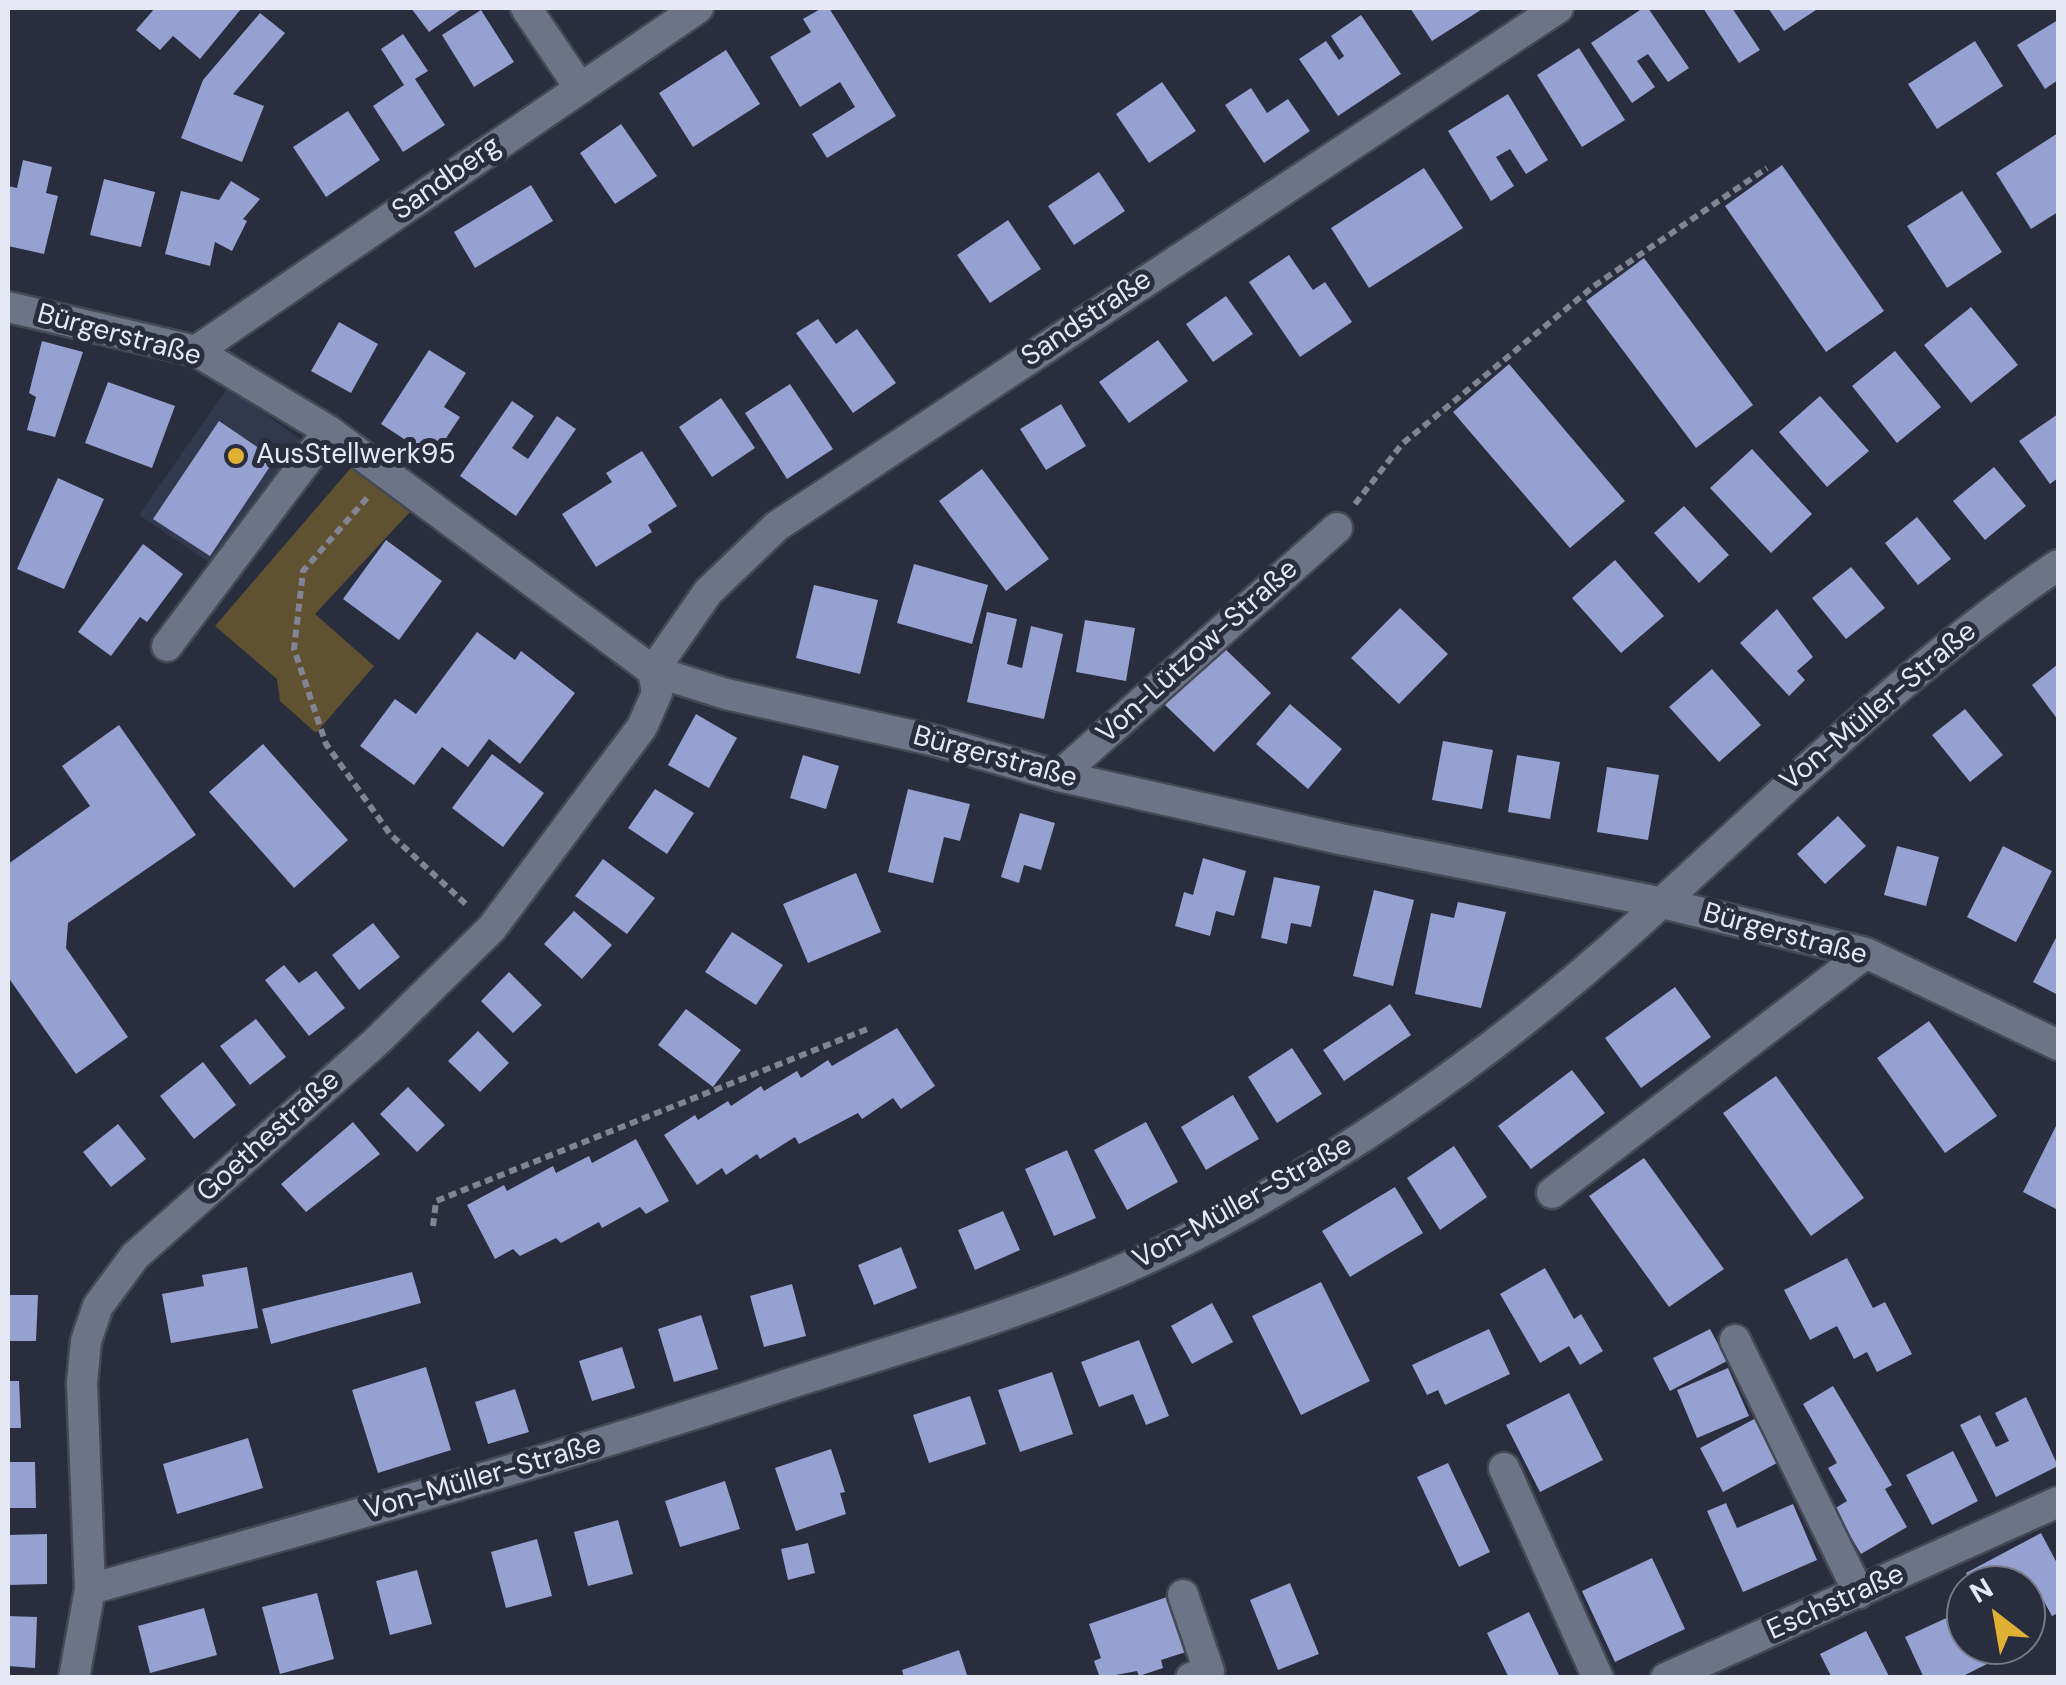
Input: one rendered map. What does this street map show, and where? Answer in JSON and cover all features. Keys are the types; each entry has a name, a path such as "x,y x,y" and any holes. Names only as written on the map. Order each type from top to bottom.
{"street":[{"path":"526,8 580,88"},
{"name":"Sandberg","path":"196,352 698,8"},
{"name":"Sandstraße","path":"653,671 708,592 777,526 1558,8"},
{"name":"Bürgerstraße","path":"8,306 196,352 329,431 653,671 726,694 932,740 1058,776 1340,840 1658,902 1866,953 2058,1045"},
{"path":"167,646 329,431"},
{"name":"Von-Lützow-Straße","path":"1058,776 1337,528"},
{"name":"Von-Müller-Straße","path":"90,1589 590,1449 1117,1272 1244,1209 1371,1131 1566,984 1824,748 1924,664 2058,565"},
{"name":"Goethestraße","path":"74,1678 90,1589 82,1384 86,1341 98,1306 136,1256 376,1042 492,928 642,727 657,693 653,671"},
{"path":"1552,1194 1866,953"},
{"path":"1735,1340 1859,1593"},
{"path":"1504,1468 1598,1678"},
{"name":"Eschstraße","path":"1666,1678 2058,1502"},
{"path":"1183,1594 1209,1670 1192,1678"}],"path":[{"path":"1337,528 1402,444 1594,286 1767,168"},
{"path":"387,474 303,570 294,649 326,744 390,834 492,928"},
{"path":"433,1226 436,1201 870,1028"}],"shaded area":[{"path":"228,387 307,444 216,567 139,515"},
{"path":"362,455 421,500 315,614 374,666 316,733 280,701 277,679 215,626"}],"building":[{"path":"155,8 241,9 200,59 173,36 160,50 136,30"},
{"path":"411,8 463,8 429,32"},
{"path":"829,8 896,116 827,158 812,134 855,107 840,82 800,107 770,57 811,32 803,19"},
{"path":"1410,8 1484,8 1432,41"},
{"path":"1648,8 1689,68 1668,82 1648,54 1637,61 1655,87 1632,103 1591,43"},
{"path":"1703,8 1732,8 1760,50 1739,63"},
{"path":"1768,8 1819,8 1784,31"},
{"path":"481,10 514,62 474,87 442,35"},
{"path":"260,13 285,33 233,94 264,106 242,162 181,138 203,80"},
{"path":"1361,15 1401,74 1338,116 1299,59 1326,41 1339,60 1344,56 1331,36"},
{"path":"2058,20 2058,80 2045,89 2017,45"},
{"path":"403,34 428,71 415,79 445,125 403,152 373,106 404,85 381,49"},
{"path":"1975,41 2003,86 1937,129 1908,84"},
{"path":"1579,48 1625,120 1582,147 1537,75"},
{"path":"726,50 760,104 693,147 659,93"},
{"path":"1162,82 1196,131 1149,163 1116,114"},
{"path":"1251,88 1267,113 1288,99 1310,131 1264,163 1225,105"},
{"path":"1508,94 1548,160 1526,174 1510,149 1496,157 1514,186 1491,201 1448,131"},
{"path":"348,111 380,160 326,197 293,147"},
{"path":"621,124 657,176 615,204 580,153"},
{"path":"2058,133 2058,212 2031,229 1996,173"},
{"path":"23,160 52,167 46,193 58,196 44,254 8,246 8,186 17,188"},
{"path":"1782,165 1884,311 1826,352 1725,206"},
{"path":"1424,168 1463,228 1369,288 1331,228"},
{"path":"1099,172 1125,211 1074,245 1048,206"},
{"path":"104,179 155,192 141,247 90,235"},
{"path":"231,181 260,199 243,219 247,221 232,251 215,242 210,266 165,254 181,191 219,200"},
{"path":"531,185 553,221 475,268 454,232"},
{"path":"1962,191 2002,252 1947,288 1907,226"},
{"path":"1008,220 1041,269 990,303 957,255"},
{"path":"1289,255 1313,290 1325,282 1352,322 1300,357 1249,282"},
{"path":"1644,258 1753,405 1696,448 1586,301"},
{"path":"1226,296 1253,334 1213,362 1186,324"},
{"path":"1971,307 2018,365 1971,403 1924,345"},
{"path":"818,319 836,344 857,329 896,383 853,413 796,333"},
{"path":"339,322 378,344 351,393 311,371"},
{"path":"1158,340 1188,381 1129,423 1099,382"},
{"path":"42,341 83,352 55,437 27,430 36,397 29,393"},
{"path":"429,350 466,373 444,407 460,417 433,458 381,424"},
{"path":"1895,351 1941,407 1897,443 1852,386"},
{"path":"1509,364 1625,501 1570,548 1453,412"},
{"path":"108,382 175,406 152,468 85,443"},
{"path":"790,384 833,449 787,479 745,413"},
{"path":"1820,396 1869,451 1827,487 1779,432"},
{"path":"721,398 755,448 712,477 679,427"},
{"path":"512,401 534,416 512,448 528,459 557,416 576,429 516,516 460,476"},
{"path":"1061,404 1086,446 1046,470 1020,429"},
{"path":"2058,414 2058,478 2050,484 2019,441"},
{"path":"219,421 275,459 210,556 153,519"},
{"path":"1752,449 1812,514 1771,553 1710,488"},
{"path":"642,451 677,506 648,525 652,532 596,567 562,514 612,482 606,473"},
{"path":"1994,467 2026,506 1985,540 1953,501"},
{"path":"982,469 1049,559 1006,591 939,501"},
{"path":"58,478 104,499 64,589 17,569"},
{"path":"1684,506 1729,555 1699,583 1654,533"},
{"path":"1917,517 1951,559 1918,585 1885,543"},
{"path":"386,540 442,581 399,640 343,599"},
{"path":"143,544 183,574 147,622 140,617 111,656 78,632"},
{"path":"1615,560 1664,616 1621,653 1572,598"},
{"path":"914,564 988,585 972,644 897,623"},
{"path":"1851,567 1885,608 1846,639 1812,598"},
{"path":"814,585 878,600 860,674 796,658"},
{"path":"1400,608 1448,654 1399,704 1351,658"},
{"path":"1777,609 1813,657 1797,671 1805,680 1789,696 1740,643"},
{"path":"987,612 1017,619 1007,664 1022,668 1031,626 1063,634 1044,719 967,702"},
{"path":"1085,620 1135,628 1126,681 1076,672"},
{"path":"477,632 515,660 521,651 575,693 520,764 489,739 468,767 442,747 414,785 360,746 395,699 416,714"},
{"path":"1222,646 1271,693 1214,752 1165,705"},
{"path":"2058,664 2058,720 2032,685"},
{"path":"1712,669 1761,725 1719,762 1669,707"},
{"path":"1290,704 1342,749 1308,789 1256,744"},
{"path":"1965,709 2003,755 1970,782 1932,735"},
{"path":"696,714 737,738 709,788 668,765"},
{"path":"119,725 196,835 68,923 66,948 128,1037 76,1074 8,977 8,864 90,806 62,766"},
{"path":"1443,741 1493,750 1482,809 1432,800"},
{"path":"263,744 348,840 294,888 209,792"},
{"path":"492,754 544,793 503,847 452,808"},
{"path":"803,755 839,766 826,809 790,798"},
{"path":"1517,755 1560,762 1550,819 1508,812"},
{"path":"1607,767 1659,775 1648,840 1597,832"},
{"path":"655,789 694,813 667,854 628,828"},
{"path":"908,789 970,804 960,841 944,837 933,883 888,872"},
{"path":"1020,813 1055,823 1041,870 1024,865 1019,883 1001,877"},
{"path":"1838,816 1866,846 1825,884 1797,854"},
{"path":"1897,846 1939,857 1926,906 1884,895"},
{"path":"2003,846 2052,871 2016,942 1967,917"},
{"path":"1203,858 1246,871 1234,916 1216,911 1210,936 1175,926 1184,892 1193,895"},
{"path":"603,859 655,898 627,934 575,896"},
{"path":"856,873 881,932 808,963 783,904"},
{"path":"1274,877 1320,886 1311,927 1291,923 1287,944 1261,938"},
{"path":"1374,890 1414,900 1393,986 1353,976"},
{"path":"1458,902 1506,912 1481,1008 1415,994 1431,913 1454,918"},
{"path":"574,911 612,945 582,979 544,944"},
{"path":"373,923 400,957 359,990 332,955"},
{"path":"732,932 783,965 756,1005 705,972"},
{"path":"2058,934 2058,995 2033,982"},
{"path":"284,965 299,983 316,971 345,1008 309,1036 265,980"},
{"path":"509,972 542,1005 513,1033 481,1001"},
{"path":"1675,987 1711,1037 1641,1088 1605,1038"},
{"path":"1390,1004 1411,1035 1344,1081 1323,1050"},
{"path":"686,1009 741,1050 713,1087 658,1045"},
{"path":"256,1019 286,1057 250,1085 220,1046"},
{"path":"1929,1021 1997,1116 1945,1153 1877,1058"},
{"path":"897,1028 935,1086 901,1109 893,1098 862,1119 858,1113 799,1144 795,1137 760,1159 757,1154 726,1175 722,1168 697,1185 664,1135 695,1115 698,1120 728,1101 731,1106 761,1086 764,1091 797,1071 801,1078 828,1060 832,1066"},
{"path":"478,1031 509,1063 480,1092 448,1061"},
{"path":"1292,1048 1322,1094 1277,1123 1248,1077"},
{"path":"203,1062 236,1105 194,1139 160,1096"},
{"path":"1572,1070 1605,1113 1531,1169 1498,1126"},
{"path":"1776,1076 1864,1198 1811,1236 1723,1113"},
{"path":"408,1087 445,1125 417,1152 380,1114"},
{"path":"1233,1095 1259,1139 1206,1170 1181,1127"},
{"path":"353,1122 380,1154 306,1212 281,1184"},
{"path":"1146,1122 1178,1182 1127,1210 1094,1150"},
{"path":"2058,1122 2058,1210 2023,1192"},
{"path":"118,1124 146,1159 111,1187 83,1152"},
{"path":"636,1139 669,1201 646,1214 640,1207 602,1228 599,1222 561,1243 556,1238 520,1256 513,1249 495,1259 467,1205 504,1185 507,1191 553,1166 556,1173 589,1156 592,1163"},
{"path":"1454,1146 1487,1197 1440,1230 1407,1178"},
{"path":"1067,1150 1096,1218 1054,1236 1025,1169"},
{"path":"1644,1158 1724,1269 1669,1307 1589,1196"},
{"path":"1395,1187 1423,1233 1350,1277 1322,1231"},
{"path":"1003,1211 1020,1250 975,1270 958,1230"},
{"path":"901,1247 917,1288 874,1305 858,1265"},
{"path":"1847,1258 1873,1308 1885,1302 1912,1354 1877,1372 1867,1352 1854,1359 1837,1326 1810,1340 1784,1290"},
{"path":"247,1267 258,1328 171,1343 162,1294 204,1286 202,1275"},
{"path":"1545,1268 1574,1319 1581,1314 1603,1351 1580,1365 1569,1346 1540,1363 1500,1294"},
{"path":"412,1272 421,1303 271,1344 262,1309"},
{"path":"1321,1282 1370,1381 1301,1415 1252,1316"},
{"path":"792,1284 806,1336 764,1347 750,1296"},
{"path":"8,1295 38,1295 36,1341 8,1341"},
{"path":"1212,1303 1233,1342 1192,1364 1171,1326"},
{"path":"701,1315 718,1369 674,1382 658,1329"},
{"path":"1489,1329 1510,1374 1445,1405 1438,1390 1427,1395 1412,1365"},
{"path":"1710,1329 1727,1361 1670,1391 1653,1358"},
{"path":"1139,1340 1169,1416 1146,1425 1133,1394 1099,1407 1081,1362"},
{"path":"622,1347 635,1388 592,1401 579,1361"},
{"path":"426,1367 451,1450 378,1473 352,1390"},
{"path":"1728,1368 1749,1416 1697,1438 1677,1390"},
{"path":"1052,1372 1073,1434 1020,1452 998,1390"},
{"path":"8,1381 19,1381 21,1428 8,1428"},
{"path":"1833,1386 1892,1485 1885,1489 1907,1527 1861,1554 1834,1509 1847,1501 1828,1468 1837,1463 1803,1404"},
{"path":"515,1389 529,1432 488,1444 475,1402"},
{"path":"1569,1393 1603,1460 1540,1492 1506,1425"},
{"path":"970,1396 986,1444 929,1463 913,1415"},
{"path":"2026,1397 2058,1466 1996,1497 1960,1425 1980,1415 1996,1447 2009,1441 1995,1413"},
{"path":"1756,1418 1779,1462 1723,1492 1700,1448"},
{"path":"248,1438 263,1488 177,1514 163,1464"},
{"path":"831,1449 845,1492 840,1493 846,1514 796,1531 775,1468"},
{"path":"1953,1451 1978,1501 1932,1525 1906,1475"},
{"path":"8,1462 35,1462 36,1508 8,1508"},
{"path":"1448,1463 1490,1552 1459,1567 1417,1477"},
{"path":"725,1481 740,1529 680,1547 665,1501"},
{"path":"1726,1503 1737,1528 1793,1504 1817,1560 1743,1592 1707,1511"},
{"path":"618,1520 633,1574 588,1586 574,1532"},
{"path":"2041,1533 2058,1565 2058,1613 2052,1616 2046,1605 2046,1565 1981,1565"},
{"path":"47,1534 47,1584 8,1585 8,1535"},
{"path":"537,1539 552,1596 506,1608 491,1552"},
{"path":"808,1543 815,1573 788,1580 781,1549"},
{"path":"1652,1558 1685,1629 1615,1662 1582,1591"},
{"path":"417,1570 432,1624 390,1635 376,1581"},
{"path":"1290,1583 1319,1654 1278,1670 1250,1600"},
{"path":"317,1593 334,1659 280,1674 262,1607"},
{"path":"1167,1597 1186,1652 1161,1660 1163,1668 1139,1676 1137,1671 1100,1678 1094,1661 1101,1658 1089,1624"},
{"path":"204,1608 217,1655 150,1673 138,1626"},
{"path":"1529,1612 1559,1675 1554,1678 1509,1678 1487,1633"},
{"path":"8,1616 37,1617 35,1668 8,1666"},
{"path":"1946,1618 1946,1665 1985,1665 1959,1678 1924,1678 1905,1637"},
{"path":"1866,1631 1890,1678 1832,1678 1820,1654"},
{"path":"959,1650 968,1678 904,1678 902,1670"}],"place":[{"name":"AusStellwerk95","path":"236,456"}]}
